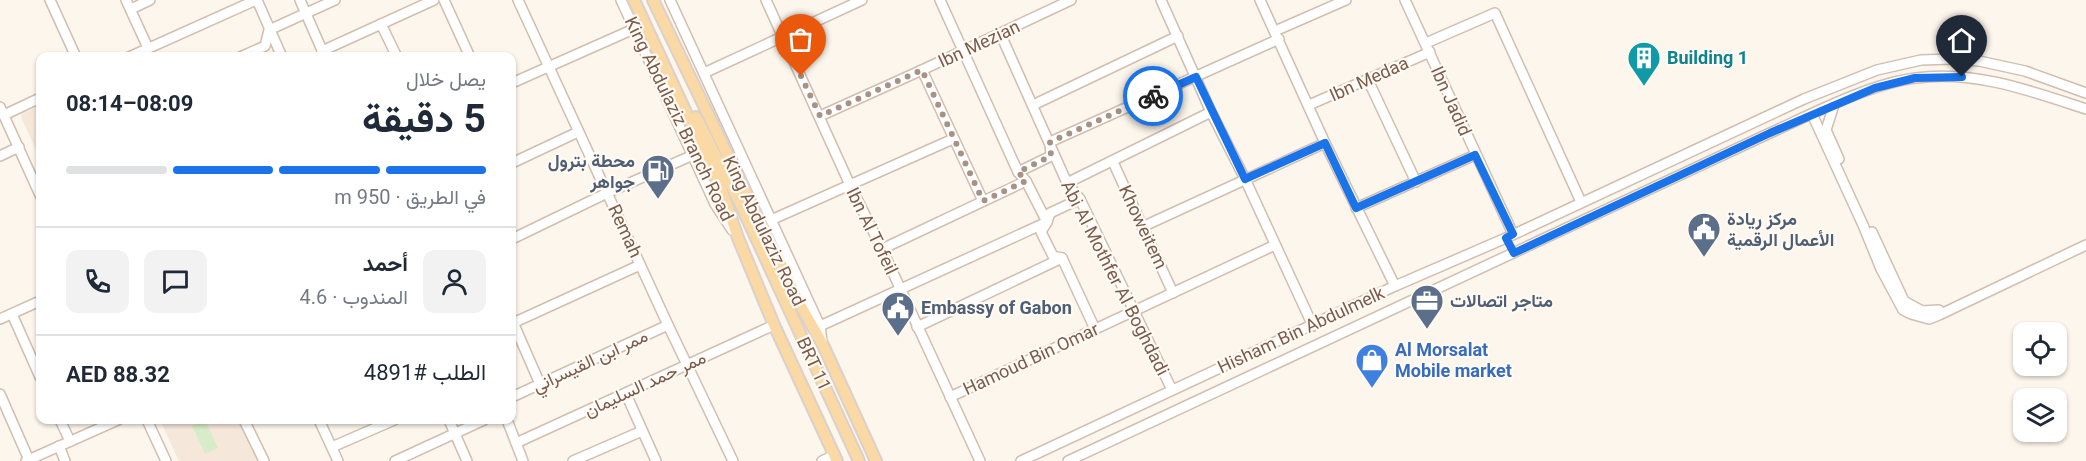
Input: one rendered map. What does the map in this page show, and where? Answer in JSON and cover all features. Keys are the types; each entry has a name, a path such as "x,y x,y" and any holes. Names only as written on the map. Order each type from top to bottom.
{"main road":[{"name":"King Abdulaziz Road","path":"634,0 724,196 738,238 774,325 835,458"},
{"name":"King Abdulaziz Road","path":"653,0 798,301 822,343 876,461"},
{"name":"BRT 11","path":"680,96 705,134 740,201"},
{"name":"BRT 11","path":"714,126 715,143 740,201 859,461"}],"street":[{"path":"50,0 74,52"},
{"path":"148,48 128,4 150,0"},
{"path":"140,52 256,0 280,52"},
{"path":"300,0 322,52"},
{"path":"269,30 335,0"},
{"path":"327,52 434,0"},
{"path":"444,0 468,52"},
{"name":"Remah","path":"518,0 733,461"},
{"name":"King Abdulaziz Branch Road","path":"621,0 636,28 715,204 738,238"},
{"path":"670,0 820,326 822,343"},
{"name":"Ibn Al Tofeil","path":"766,0 980,461"},
{"path":"704,73 862,0"},
{"path":"940,0 1018,172 1026,181 1047,222"},
{"name":"Ibn Mezian","path":"820,116 1071,0"},
{"path":"1161,0 1211,112 1245,179 1313,326"},
{"path":"1260,0 1356,208 1391,288 1396,308"},
{"path":"1018,172 1051,156 1050,142 1196,77 1346,0"},
{"name":"Ibn Jadid","path":"1405,0 1475,155 1514,253"},
{"name":"Ibn Medaa","path":"1309,105 1368,80 1495,13 1581,202"},
{"path":"381,24 395,52"},
{"path":"516,81 636,28"},
{"path":"251,52 265,46 269,30"},
{"name":"Abi Al Mothfer Al Boghdadi","path":"1000,33 1067,183 1080,200 1172,390"},
{"path":"1033,105 1178,36"},
{"name":"Hisham Bin Abdulmelk","path":"1021,461 1804,99 1877,70 1900,64 1951,59 2002,65 2086,93"},
{"path":"922,70 983,201"},
{"name":"Hisham Bin Abdulmelk","path":"1068,461 1770,133 1897,81 1939,76 1987,80 2025,89 2086,109"},
{"path":"1368,80 1416,182"},
{"path":"36,99 2,111 36,186"},
{"path":"1834,105 1827,130 1904,301 1910,306 1922,311 1942,310 2086,240"},
{"path":"1067,183 1211,112"},
{"path":"1812,114 1881,269 1903,310 1911,314 1929,319 2086,245"},
{"path":"1762,119 1770,133"},
{"path":"516,161 578,132"},
{"path":"771,220 953,139"},
{"path":"1142,227 1325,143"},
{"path":"0,156 19,147"},
{"path":"516,237 693,155"},
{"path":"1356,208 1475,155"},
{"name":"Khoweitem","path":"1113,162 1173,293"},
{"path":"1633,179 1641,194"},
{"path":"882,249 1026,181"},
{"path":"1062,258 1053,256 1041,232 1050,213 1080,200"},
{"path":"820,326 1047,222"},
{"name":"Hamoud Bin Omar","path":"951,397 1275,245"},
{"path":"917,327 1062,258"},
{"path":"1062,258 1095,329"},
{"path":"516,320 640,265"},
{"path":"0,318 36,303"},
{"path":"12,314 36,368"},
{"name":"ممر ابن القيسراني","path":"516,395 668,325"},
{"name":"ممر حمد السليمان","path":"516,443 774,325"},
{"path":"516,331 540,384"},
{"path":"626,394 656,461"},
{"path":"1,397 27,460 109,424"},
{"path":"62,424 70,441"},
{"path":"149,424 166,461"},
{"path":"246,424 264,461"},
{"path":"322,424 338,461"},
{"path":"332,447 384,424"},
{"path":"450,424 467,461"},
{"path":"395,461 455,433 467,424"},
{"path":"509,424 523,461"},
{"path":"579,460 642,431"},
{"path":"58,446 65,461"},
{"path":"822,461 835,458"}],"shaded area":[{"path":"36,107 36,150 21,117 22,114"},
{"path":"162,424 241,424 258,461 179,461"}],"green space":[{"path":"207,424 218,448 205,454 192,426"}],"way so far":[{"path":"801,76 820,116 922,70 983,201 1026,181 1018,172 1051,156 1050,142 1153,96"}],"place":[{"name":"Building 1","path":"1644,87"},
{"name":"محطة بترول جواهر","path":"658,200"},
{"name":"مركز ريادة الأعمال الرقمية","path":"1704,258"},
{"name":"متاجر اتصالات","path":"1427,330"},
{"name":"Embassy of Gabon","path":"898,337"},
{"name":"Al Morsalat Mobile market","path":"1372,389"}],"route":[{"path":"1153,96 1196,77 1245,179 1325,143 1356,208 1475,155 1513,234 1506,238 1514,253 1770,133 1875,88 1915,78 1962,77"}]}
